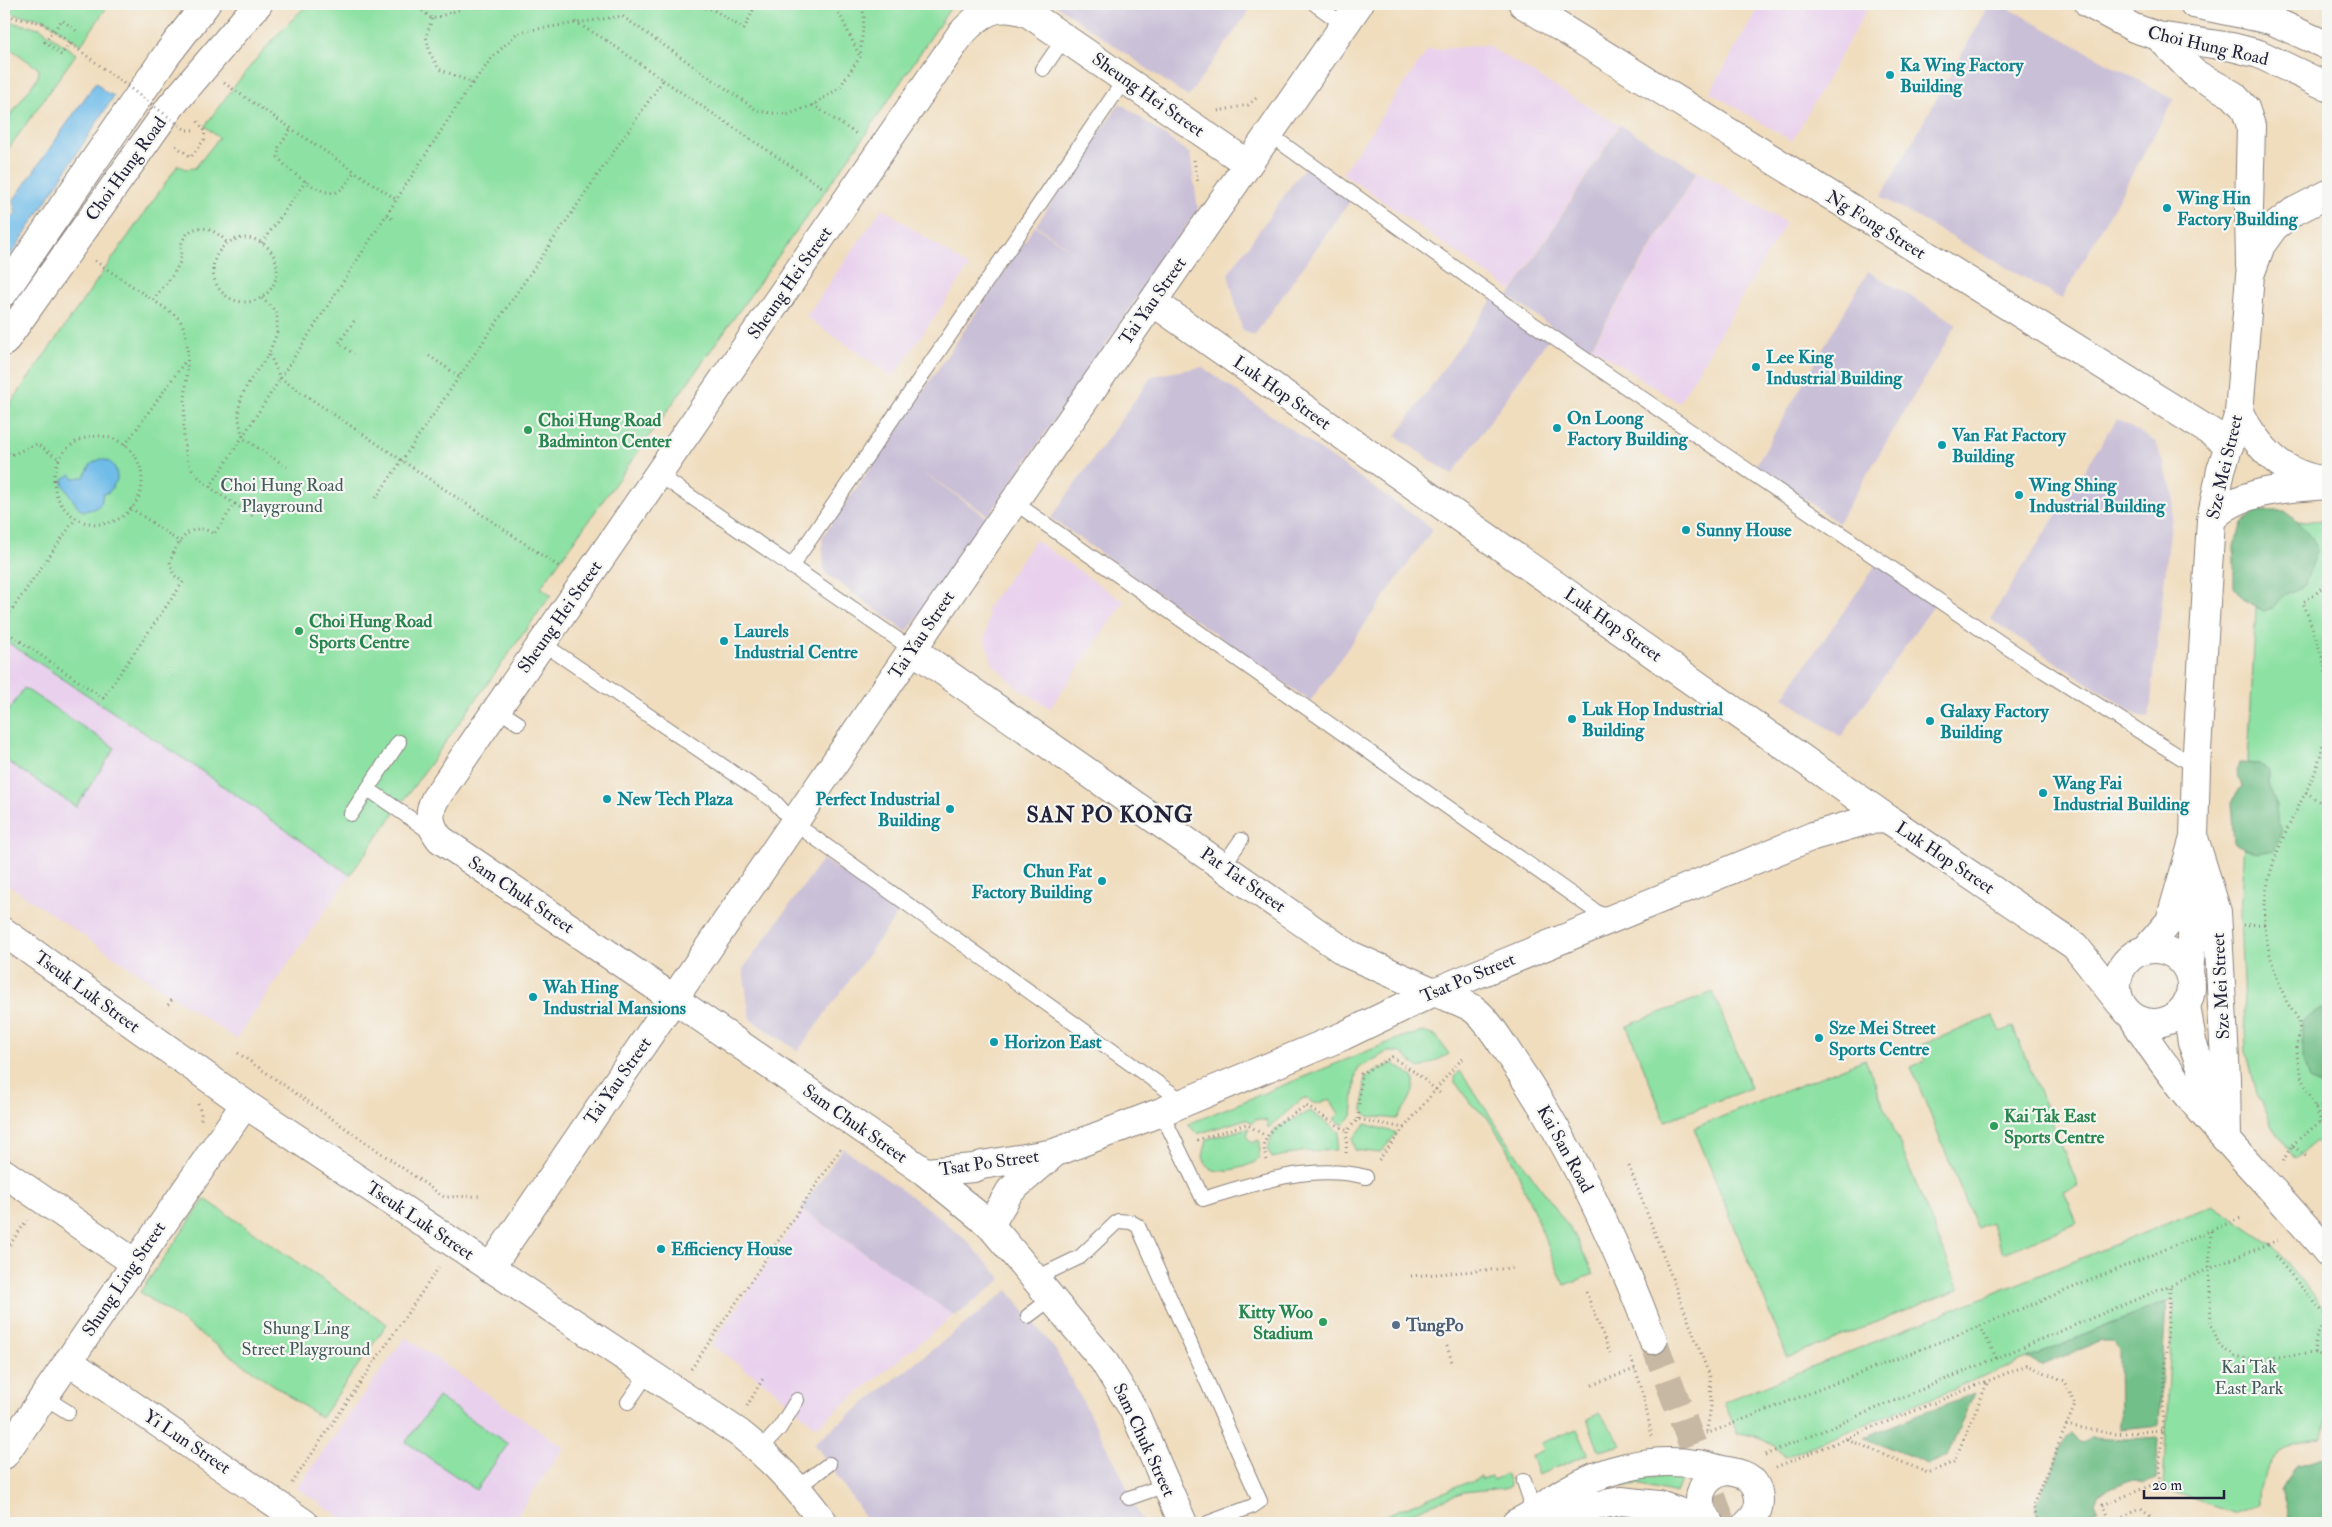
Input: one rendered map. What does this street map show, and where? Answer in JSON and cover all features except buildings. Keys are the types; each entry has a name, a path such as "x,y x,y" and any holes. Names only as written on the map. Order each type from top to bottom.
{"street":[{"name":"Choi Hung Road","path":"4,292 166,56 206,4"},
{"name":"Choi Hung Road","path":"4,342 171,106 256,4"},
{"name":"Ng Fong Street","path":"1523,4 2230,444"},
{"name":"Choi Hung Road","path":"2089,4 2134,28 2158,36 2232,47 2259,54 2328,87"},
{"path":"2194,4 2271,20 2328,46"},
{"name":"Sheung Hei Street","path":"435,829 430,808 434,799 508,716 542,643 962,34 973,21 985,12 1004,7 1015,8 1034,16 1248,164"},
{"name":"Tai Yau Street","path":"490,1268 1014,502 1352,14"},
{"path":"2158,36 2194,73 2233,95 2245,108 2252,126 2249,209 2250,275"},
{"name":"Sze Mei Street","path":"2328,194 2293,212 2274,227 2261,246 2250,275 2239,413 2219,478 2211,520 2196,767 2194,838 2170,921 2139,952 2123,964 2117,976 2116,990 2126,1010 2154,1052 2328,1253"},
{"name":"Luk Hop Street","path":"1153,302 1888,819 2075,946 2126,1010"},
{"path":"2239,413 2251,434 2265,452 2281,466 2299,474 2328,481"},
{"path":"2211,520 2220,510 2244,498 2277,491 2328,485"},
{"name":"Pat Tat Street","path":"913,650 1348,954 1434,992"},
{"name":"Tsat Po Street","path":"925,1172 974,1168 1054,1153 1173,1107 1343,1036 1434,992 1813,836 1868,820 1888,819"},
{"name":"Sam Chuk Street","path":"435,829 674,999 925,1172 990,1225 1103,1360 1133,1408 1183,1523"},
{"name":"Sze Mei Street","path":"2194,838 2217,912 2226,1079 2227,1138"},
{"path":"2189,972 2192,940 2194,838"},
{"name":"Tseuk Luk Street","path":"4,932 245,1104 738,1432 760,1450 798,1487 824,1523"},
{"name":"Luk Hop Street","path":"2075,946 2139,952"},
{"name":"Sze Mei Street","path":"2126,1010 2140,1021 2158,1023 2177,1016 2186,1005 2191,991 2189,972 2184,964 2168,951 2139,952"},
{"name":"Kai San Road","path":"1434,992 1473,1009 1497,1036 1520,1071 1572,1157 1595,1202 1616,1247 1653,1340"},
{"path":"2186,1005 2192,1042 2227,1138"},
{"name":"Shung Ling Street","path":"4,1455 245,1104"},
{"name":"Tsat Po Street","path":"990,1225 1010,1191 1054,1153"},
{"path":"4,1173 135,1263"},
{"name":"Yi Lun Street","path":"68,1361 304,1523"},
{"path":"1522,1521 1564,1492 1613,1471 1632,1466 1669,1462 1697,1464 1725,1471 1735,1471 1745,1475 1753,1481 1758,1490 1759,1500 1755,1522"},
{"path":"1710,1523 1700,1508 1700,1492 1710,1478 1725,1471"},
{"path":"1522,1521 1571,1517 1601,1503 1641,1502 1659,1505 1710,1523"}],"lane":[{"path":"1315,4 1352,14"},
{"path":"1042,69 1065,37"},
{"path":"791,567 1125,79"},
{"path":"1269,134 1578,355 2020,656 2196,767"},
{"path":"658,474 913,650"},
{"path":"1014,502 1608,920"},
{"path":"542,643 773,800 794,823 1173,1107 1179,1150 1203,1199 1274,1179 1311,1172 1345,1172 1366,1177"},
{"path":"351,814 399,742"},
{"path":"368,789 435,829"},
{"path":"1223,866 1242,840"},
{"path":"1028,1316 1044,1288 1118,1221 1131,1222 1138,1226 1260,1501 1254,1506 1208,1523"},
{"path":"628,1402 648,1372"},
{"path":"44,1396 68,1412"},
{"path":"760,1450 779,1429 797,1400"},
{"path":"798,1487 829,1464"},
{"path":"1522,1521 1530,1499 1524,1480"},
{"path":"1129,1498 1166,1484"}],"path":[{"path":"415,4 432,19"},
{"path":"432,19 461,9 467,4"},
{"path":"680,4 712,9 744,29 756,4"},
{"path":"835,4 860,57"},
{"path":"210,487 473,83 491,59 518,32 622,16 758,111 787,115 812,105 840,88 860,57 864,17 862,4"},
{"path":"4,11 14,18 43,23 186,130 175,145 191,157 204,140 205,131 193,117"},
{"path":"432,19 426,36 430,53 439,69 473,83"},
{"path":"70,43 61,55 45,42 62,20 78,32"},
{"path":"574,22 606,40 772,154 828,190"},
{"path":"376,498 663,80"},
{"path":"222,81 397,200"},
{"path":"812,105 863,138"},
{"path":"291,129 279,147 278,156 283,164 325,193 335,192 343,188 354,172"},
{"path":"1193,156 1198,183"},
{"path":"262,243 306,180"},
{"path":"387,215 394,220"},
{"path":"153,300 179,265 183,241 190,232 200,227 212,230 227,243"},
{"path":"242,238 250,238 262,243 274,253 278,266 277,278 270,291 262,298 250,302 233,300 219,289 213,276 214,262 219,251 227,243 242,238"},
{"path":"95,262 153,300 178,319 186,338 182,433 190,465 210,487 253,516"},
{"path":"262,298 276,313 277,333 269,353 241,396 238,410 243,438 287,467"},
{"path":"354,322 339,343 354,354"},
{"path":"269,353 280,378 565,571"},
{"path":"429,356 459,376"},
{"path":"125,445 186,360"},
{"path":"98,436 115,439 125,445 139,464 142,479 140,492 131,508 123,515 109,522 93,523 76,518 61,503 54,485 54,473 58,459 66,448 81,439 98,436"},
{"path":"4,450 11,455 37,444 58,459"},
{"path":"4,630 103,698 183,582 174,575 170,562 187,534 200,528 214,534 235,504"},
{"path":"131,508 181,543"},
{"path":"4,621 76,518"},
{"path":"2328,576 2314,596 2303,602 2328,680 2328,710 2322,749 2314,776 2284,834 2272,868 2266,893 2265,924 2268,951 2287,1002 2300,1023 2297,1054 2304,1082 2320,1121 2328,1129"},
{"path":"2306,792 2328,808"},
{"path":"2236,925 2265,924"},
{"path":"168,1005 174,997"},
{"path":"238,1053 444,1197 482,1196"},
{"path":"1274,1179 1263,1150 1266,1136 1273,1127 1306,1106 1347,1131 1358,1119 1361,1074 1392,1057 1416,1073 1441,1094"},
{"path":"1366,1177 1404,1128 1464,1058"},
{"path":"2315,1107 2328,1105"},
{"path":"1358,1119 1404,1128"},
{"path":"2283,1161 2292,1145 2320,1121"},
{"path":"1179,1150 1203,1137 1246,1124 1266,1136"},
{"path":"690,1369 844,1145"},
{"path":"2292,1145 2307,1157"},
{"path":"1629,1166 1710,1376 1711,1406 1705,1441"},
{"path":"4,1253 29,1218 23,1214"},
{"path":"1706,1434 1980,1326 2241,1218"},
{"path":"2211,1231 2209,1269 2211,1324 2220,1347 2234,1356 2253,1360 2314,1353 2328,1357"},
{"path":"1765,1455 2278,1240"},
{"path":"2276,1256 2328,1318"},
{"path":"290,1486 440,1267"},
{"path":"1411,1276 1513,1268"},
{"path":"2102,1523 2110,1520 2103,1505 2159,1482 2170,1286"},
{"path":"1586,1292 1610,1353"},
{"path":"2314,1353 2315,1336 2328,1324"},
{"path":"1980,1326 1997,1359"},
{"path":"1447,1346 1452,1362"},
{"path":"1628,1351 1635,1369 1654,1444"},
{"path":"1776,1467 2027,1365 2065,1381 2075,1405 2033,1505 2035,1518 2042,1523"},
{"path":"1592,1385 1635,1369"},
{"path":"747,1406 764,1377"},
{"path":"1846,1438 1928,1472 1945,1466 1954,1462 1988,1380"},
{"path":"2066,1425 2114,1434 2162,1430"},
{"path":"2106,1523 2142,1509 2159,1523"}],"shaded area":[{"path":"1057,4 1254,4 1188,97"},
{"path":"1761,4 1870,4 1792,141 1710,92"},
{"path":"1990,4 2001,4 2174,100 2062,299 1881,197"},
{"path":"1486,45 1619,125 1512,291 1342,173 1428,50"},
{"path":"1120,103 1190,154 1198,209 989,516 915,467 988,518 907,632 824,572 822,537 1035,226 1084,259 1036,225"},
{"path":"1620,125 1697,171 1588,352 1509,297"},
{"path":"1306,165 1353,197 1254,336 1242,329 1228,274"},
{"path":"1698,171 1786,223 1679,403 1592,347"},
{"path":"882,208 969,267 893,377 806,317"},
{"path":"1868,271 1957,324 1838,523 1756,465"},
{"path":"1495,296 1551,335 1452,475 1396,436"},
{"path":"1202,367 1433,529 1310,701 1051,518 1152,376"},
{"path":"2117,419 2156,442 2174,496 2149,718 2140,717 1990,619"},
{"path":"1035,540 1124,602 1050,708 1017,687 1000,671 992,662 985,639 989,614 985,611"},
{"path":"1878,563 1935,604 1841,737 1783,697"},
{"path":"4,640 193,765 350,875 236,1039 4,882"},
{"path":"823,859 899,912 798,1051 750,1019 743,969"},
{"path":"843,1148 938,1216 968,1242 1002,1279 955,1316 801,1209"},
{"path":"803,1211 954,1315 816,1427 773,1389 711,1345"},
{"path":"1008,1290 1056,1351 1117,1466 1143,1523 867,1523 857,1505 814,1443"},
{"path":"405,1337 564,1447 512,1523 349,1523 297,1488"}],"green space":[{"path":"4,4 109,4 81,45 44,19 16,15"},
{"name":"Choi Hung Road Playground","path":"308,4 953,4 863,138 541,587 551,595 350,875 193,765 4,640 4,413 178,165 186,169 195,168 219,138 205,126 266,47"},
{"path":"4,15 14,23 40,28 76,54 4,155 4,124 38,77 39,69 4,44"},
{"path":"2256,511 2285,511 2307,531 2318,549 2304,586 2286,594 2273,608 2264,611 2246,602 2234,587 2234,546 2242,524"},
{"path":"2328,520 2328,1155 2316,1141 2295,1159 2277,1134 2257,1094 2246,1050 2240,917 2259,549 2282,522"},
{"path":"24,688 115,748 76,807 4,759 4,718"},
{"path":"2239,763 2259,764 2269,770 2268,785 2274,798 2282,830 2274,850 2258,853 2234,844 2231,802 2242,786 2237,771"},
{"path":"1713,992 1751,1088 1665,1121 1627,1026"},
{"path":"2328,1006 2328,1088 2309,1080 2302,1057 2302,1022 2320,1009"},
{"name":"Kai Tak East Sports Centre","path":"1993,1016 2000,1032 2013,1027 2078,1186 2064,1191 2077,1223 2003,1253 1991,1223 1977,1229 1911,1067 1925,1061 1919,1046"},
{"path":"1423,1032 1436,1036 1449,1054 1420,1069 1402,1053 1387,1052 1359,1068 1356,1074 1352,1116 1343,1125 1334,1119 1339,1114 1330,1099 1315,1104 1306,1098 1302,1099 1268,1128 1267,1121 1256,1119 1252,1123 1246,1119 1197,1134 1188,1124 1402,1037"},
{"path":"1865,1059 1959,1289 1788,1358 1694,1128"},
{"path":"1393,1063 1414,1078 1413,1090 1409,1100 1397,1119 1368,1116 1363,1111 1365,1077"},
{"path":"1460,1071 1512,1148 1574,1234 1594,1274 1564,1285 1509,1151 1487,1117 1471,1104 1455,1082 1454,1077"},
{"path":"1310,1111 1339,1132 1336,1150 1300,1152 1272,1158 1267,1149 1275,1129"},
{"path":"1365,1124 1397,1133 1380,1153 1355,1150 1353,1139"},
{"path":"1249,1128 1247,1137 1252,1143 1259,1140 1260,1142 1256,1161 1243,1167 1225,1171 1213,1170 1205,1163 1203,1156 1207,1139"},
{"name":"Shung Ling Street Playground","path":"205,1199 387,1324 321,1418 140,1292"},
{"name":"Kai Tak East Park","path":"2213,1205 2272,1245 2328,1313 2328,1418 2321,1438 2295,1444 2275,1458 2263,1479 2259,1505 2237,1513 2163,1489 2173,1299 1785,1457 1775,1446 1764,1439 1737,1433 1724,1402"},
{"path":"2166,1302 2159,1425 2120,1429 2119,1349 2114,1341 2101,1341 2042,1365 2027,1358"},
{"path":"1974,1393 1947,1456 1928,1464 1864,1437"},
{"path":"438,1397 508,1444 476,1490 406,1442"},
{"path":"1600,1413 1622,1445 1599,1451 1587,1419"},
{"path":"1577,1429 1588,1454 1538,1475 1531,1456 1544,1450 1541,1443"},
{"path":"2071,1433 2079,1442 2084,1443 2091,1437 2128,1439 2158,1437 2156,1480 2144,1484 2135,1480 2129,1480 2099,1492 2095,1501 2098,1510 2079,1517 2077,1523 2056,1523 2043,1519 2037,1509 2038,1501 2066,1437"},
{"path":"2324,1458 2328,1462 2328,1523 2291,1523 2281,1490 2295,1466"},
{"path":"1684,1473 1676,1493 1641,1485 1601,1488 1601,1483"},
{"path":"1506,1474 1511,1486 1463,1492 1385,1523 1366,1523 1481,1477 1482,1480 1491,1477 1493,1480"}],"water":[{"path":"96,82 105,92 114,96 4,266 4,226 16,213 13,201"},
{"path":"101,459 109,461 114,466 117,480 109,492 103,494 101,504 94,509 83,511 63,485 63,479 71,474 73,478 84,477 91,464"}],"tunnel":[{"path":"1653,1340 1722,1523"}],"place":[{"name":"Ka Wing Factory Building","path":"1890,75"},
{"name":"Wing Hin Factory Building","path":"2167,208"},
{"name":"Lee King Industrial Building","path":"1756,367"},
{"name":"On Loong Factory Building","path":"1557,428"},
{"name":"Choi Hung Road Badminton Center","path":"528,430"},
{"name":"Van Fat Factory Building","path":"1942,445"},
{"name":"Wing Shing Industrial Building","path":"2019,495"},
{"name":"Sunny House","path":"1686,530"},
{"name":"Choi Hung Road Sports Centre","path":"299,631"},
{"name":"Laurels Industrial Centre","path":"724,641"},
{"name":"Luk Hop Industrial Building","path":"1572,719"},
{"name":"Galaxy Factory Building","path":"1930,721"},
{"name":"Wang Fai Industrial Building","path":"2043,793"},
{"name":"New Tech Plaza","path":"607,799"},
{"name":"Perfect Industrial Building","path":"950,809"},
{"name":"Chun Fat Factory Building","path":"1102,881"},
{"name":"Wah Hing Industrial Mansions","path":"533,997"},
{"name":"Sze Mei Street Sports Centre","path":"1819,1038"},
{"name":"Horizon East","path":"994,1042"},
{"name":"Kai Tak East Sports Centre","path":"1994,1126"},
{"name":"Efficiency House","path":"661,1249"},
{"name":"Kitty Woo Stadium","path":"1323,1322"},
{"name":"TungPo","path":"1396,1325"}],"district":[{"name":"SAN PO KONG","path":"1110,815"}]}
